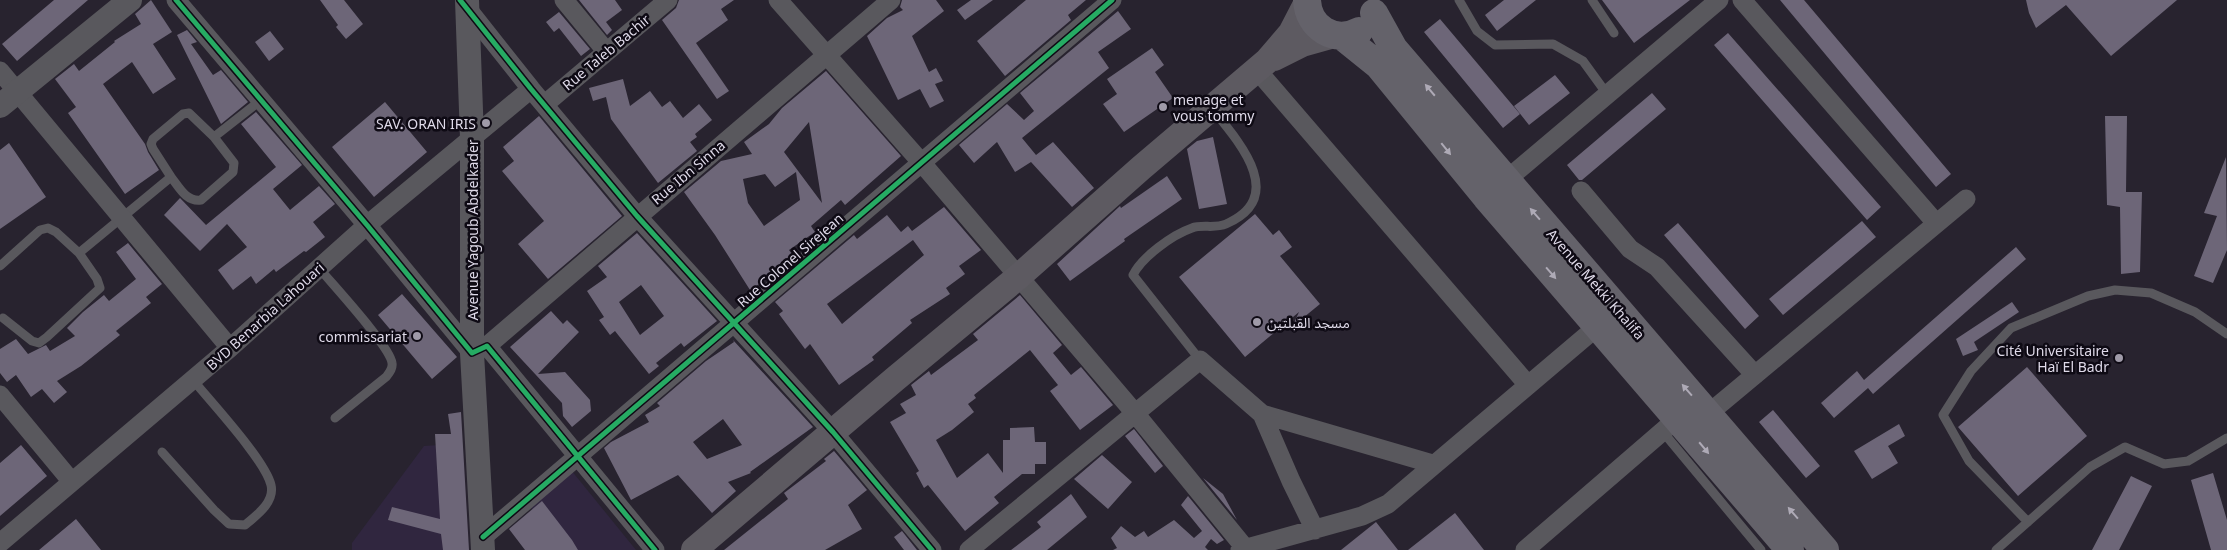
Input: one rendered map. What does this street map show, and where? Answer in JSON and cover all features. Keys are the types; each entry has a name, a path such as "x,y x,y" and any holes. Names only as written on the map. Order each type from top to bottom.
{"main road":[{"name":"Avenue Mekki Khalifa","path":"1307,1 1308,11 1318,27 1338,36 1378,65 1708,414 1825,550"},
{"path":"694,550 1018,277 1262,66 1291,34 1307,1"},
{"name":"Avenue Mekki Khalifa","path":"1375,3 1394,49 1671,425 1790,550"},
{"path":"1262,66 1302,44 1358,32 1364,27 1375,3"}],"street":[{"path":"8,99 130,0"},
{"path":"176,0 367,225 576,456 655,550"},
{"path":"564,0 606,52"},
{"path":"778,0 828,54 1134,412 1242,549 1362,516 1388,504 1598,326"},
{"name":"Rue Ibn Sinna","path":"480,349 891,0"},
{"name":"Rue Colonel Sirejean","path":"483,544 576,456 734,324 1112,0"},
{"path":"1496,189 1718,0"},
{"path":"1742,0 1936,223"},
{"name":"Rue Taleb Bachir","path":"545,104 664,1"},
{"path":"464,2 531,89 637,216 834,432 932,550"},
{"name":"Avenue Yagoub Abdelkader","path":"464,2 472,138 480,349 483,544"},
{"path":"1262,66 1528,385"},
{"path":"0,71 8,99 123,218 230,348"},
{"name":"BVD Benarbia Lahouari","path":"0,543 230,348 367,225 531,89"},
{"path":"1581,191 1630,249 1657,267 1755,375"},
{"path":"1708,414 1966,198"},
{"path":"969,550 1134,412 1200,360 1262,414 1433,464"},
{"path":"0,395 72,482"},
{"path":"1262,414 1290,481 1315,530"},
{"path":"1525,550 1671,425"}],"lane":[{"path":"1459,0 1477,32 1495,45 1553,44 1582,61 1607,94"},
{"path":"1592,0 1614,34"},
{"path":"214,137 261,100"},
{"path":"1200,360 1133,275 1138,265 1168,242 1192,228 1223,225 1243,215 1255,200 1256,179 1242,146 1212,108"},
{"path":"190,113 214,137 234,163 233,172 201,200 195,201 189,199 171,177 151,144 153,139 183,114 190,113"},
{"path":"79,253 171,177"},
{"path":"0,266 40,230 48,228 56,232 79,253 98,279 100,288 38,343 32,341 1,318"},
{"path":"319,268 381,343 392,362 391,370 386,377 336,418"},
{"path":"2028,522 1969,462 1943,415 1971,371 2010,328 2088,296 2115,290 2150,293 2195,312 2227,334"},
{"path":"162,452 229,524 245,525 259,514 269,500 271,486 260,463 193,380"},
{"path":"1671,425 1761,550"},
{"path":"1996,550 2090,467 2125,447 2164,464 2188,461 2227,438"}],"shaded area":[{"path":"455,444 460,550 352,550 352,543 424,446"},
{"path":"571,470 636,550 566,550 529,505"}],"building":[{"path":"54,0 88,0 17,61 2,44"},
{"path":"151,0 172,32 153,44 176,79 153,94 132,62 103,84 145,144 159,170 125,194 68,113 76,107 55,79 74,64 79,71 114,41 141,24 135,14"},
{"path":"320,0 344,0 363,24 346,39 336,27 338,25"},
{"path":"579,0 615,0 622,10 606,22 612,30 607,35"},
{"path":"679,0 734,0 721,9 728,20 696,43 729,91 717,99 662,20 676,8"},
{"path":"902,0 936,0 944,11 912,36 929,72 936,68 943,81 935,84 944,101 930,108 920,89 898,100 867,36 887,18 903,10 900,7"},
{"path":"971,0 993,0 965,20 957,10"},
{"path":"1026,0 1086,0 1068,15 1071,20 1005,76 977,41"},
{"path":"1504,0 1536,0 1497,31 1485,15"},
{"path":"1602,0 1690,0 1634,43"},
{"path":"1780,0 1804,0 1951,174 1936,187"},
{"path":"2026,0 2177,0 2111,56 2066,5 2036,28 2029,13"},
{"path":"1118,11 1131,29 1098,52 1109,68 1022,138 1036,155 1053,142 1094,188 1072,207 1031,162 1015,172 997,142 974,163 959,145 1007,104 1024,120 1034,111 1020,93"},
{"path":"559,12 590,49 581,56 559,28 554,32 546,22"},
{"path":"1440,19 1520,114 1503,128 1424,32"},
{"path":"187,30 197,42 191,44 213,75 221,70 248,102 221,124 177,35"},
{"path":"270,31 284,49 269,61 255,42"},
{"path":"1728,33 1881,207 1867,220 1714,45"},
{"path":"1152,48 1164,65 1155,72 1173,98 1124,132 1103,104 1117,94 1107,79"},
{"path":"826,71 901,156 845,205 841,200 811,226 815,232 789,250 794,257 772,276 750,290 715,235 684,192 721,161 752,154 744,142 769,124 782,108","holes":["809,122 822,203 784,152","796,172 800,200 764,226 748,203 743,179 765,174 775,187"]},
{"path":"1555,75 1570,93 1529,125 1514,106"},
{"path":"623,79 630,106 650,91 662,107 670,101 683,118 699,104 712,120 695,134 697,137 690,142 697,151 658,183 611,119 606,97 593,101 589,88"},
{"path":"1652,93 1666,109 1582,180 1579,180 1567,165"},
{"path":"385,102 427,152 374,197 332,147"},
{"path":"256,112 302,165 273,189 290,210 319,186 335,204 313,222 325,237 276,272 274,269 256,284 251,276 233,290 218,270 247,247 227,224 200,251 164,215 180,198 206,225 276,167 241,124"},
{"path":"539,116 622,216 548,279 518,244 544,221 502,171 514,161 503,147"},
{"path":"2105,116 2127,116 2126,192 2142,192 2140,272 2121,274 2120,207 2107,205"},
{"path":"1213,137 1227,204 1199,209 1187,149 1197,141"},
{"path":"9,143 46,197 0,229 0,150"},
{"path":"2226,157 2227,250 2213,283 2194,276 2217,216 2204,213"},
{"path":"1167,176 1182,199 1124,239 1125,241 1070,281 1057,264 1120,206 1121,208"},
{"path":"944,207 981,250 959,266 965,274 946,288 950,294 910,320 912,323 872,357 874,360 839,385 810,344 805,349 779,314 783,311 775,302 854,235 857,239 887,215 901,232 908,226 912,231","holes":["913,240 924,255 842,324 827,304"]},
{"path":"1255,214 1273,235 1279,230 1292,247 1280,256 1320,304 1292,327 1299,312 1245,357 1179,277"},
{"path":"1862,221 1876,237 1783,315 1769,299"},
{"path":"1678,223 1759,316 1745,329 1664,235"},
{"path":"637,233 717,321 684,347 681,343 656,363 659,366 649,374 615,331 610,335 599,320 604,317 587,291 607,277 598,266","holes":["641,285 664,316 640,335 619,302"]},
{"path":"128,243 162,284 146,297 151,303 116,331 120,335 81,366 57,381 67,392 54,403 42,389 31,397 16,375 7,382 0,373 0,349 16,339 28,354 46,345 50,351 75,336 67,328 83,312 104,295 109,301 136,279 116,252"},
{"path":"2016,247 2026,259 1873,394 1868,388 1834,418 1821,403 1857,371 1864,380"},
{"name":"commissariat","path":"402,294 457,357 432,379 378,315"},
{"path":"1020,295 1062,345 1053,353 1071,375 1081,367 1113,405 1080,430 1050,391 1058,385 1030,350 974,395 976,398 968,404 974,412 936,440 957,478 988,453 1003,473 1003,440 1010,440 1010,428 1034,427 1035,442 1046,442 1046,464 1035,464 1035,474 1022,474 994,497 999,503 965,531 928,485 924,488 916,473 919,471 890,422 906,413 900,404 916,395 911,385 929,371 931,375 978,340 973,334"},
{"path":"2012,302 2019,312 1974,342 1978,350 1963,356 1956,339"},
{"path":"551,311 563,324 567,320 579,332 538,374 565,372 590,400 591,411 572,427 563,416 562,403 510,347"},
{"path":"733,340 813,427 751,473 728,482 736,491 712,513 678,475 631,500 604,448 611,442 649,422 645,415 660,406 657,403 706,361 734,342","holes":["723,419 742,445 707,459 693,442"]},
{"path":"2027,367 2087,436 2018,496 1958,427"},
{"path":"1773,410 1820,466 1806,478 1759,422"},
{"path":"461,412 469,550 443,550 441,534 388,520 392,507 440,519 435,434 451,434 448,414"},
{"path":"1899,424 1905,436 1888,446 1898,463 1872,479 1854,451"},
{"path":"1134,429 1163,466 1155,473 1125,436"},
{"path":"21,445 47,476 0,516 0,463"},
{"path":"834,451 867,490 848,505 862,529 825,550 724,550 788,499 784,493 826,461 824,459"},
{"path":"1102,455 1132,482 1108,509 1074,479"},
{"path":"2213,473 2227,520 2227,550 2211,550 2191,480"},
{"path":"2131,476 2152,486 2119,550 2092,550"},
{"path":"1203,478 1223,494 1237,520"},
{"path":"1071,494 1087,517 1047,550 1011,550 1041,527 1037,522"},
{"path":"1188,496 1224,540 1217,544 1211,539 1205,547 1208,550 1113,550 1117,548 1111,538 1121,526 1135,537 1144,531 1148,537 1174,520 1194,538 1202,531 1181,505"},
{"path":"542,501 578,550 525,550 509,529"},
{"path":"1455,513 1484,550 1408,550"},
{"path":"76,519 101,550 39,550"},
{"path":"1376,522 1398,550 1341,550"},
{"path":"902,531 917,550 904,550 894,537"}],"cycle path":[{"path":"176,0 367,225 472,353 487,346 655,550"},
{"path":"460,0 637,216 833,432 932,550"},
{"path":"483,537 1112,0"}],"place":[{"name":"menage et vous tommy","path":"1163,107"},
{"name":"SAV. ORAN IRIS","path":"486,123"},
{"name":"مسجد القبلتين","path":"1257,322"},
{"name":"commissariat","path":"417,336"},
{"name":"Cité Universitaire Haï El Badr","path":"2119,358"}]}
